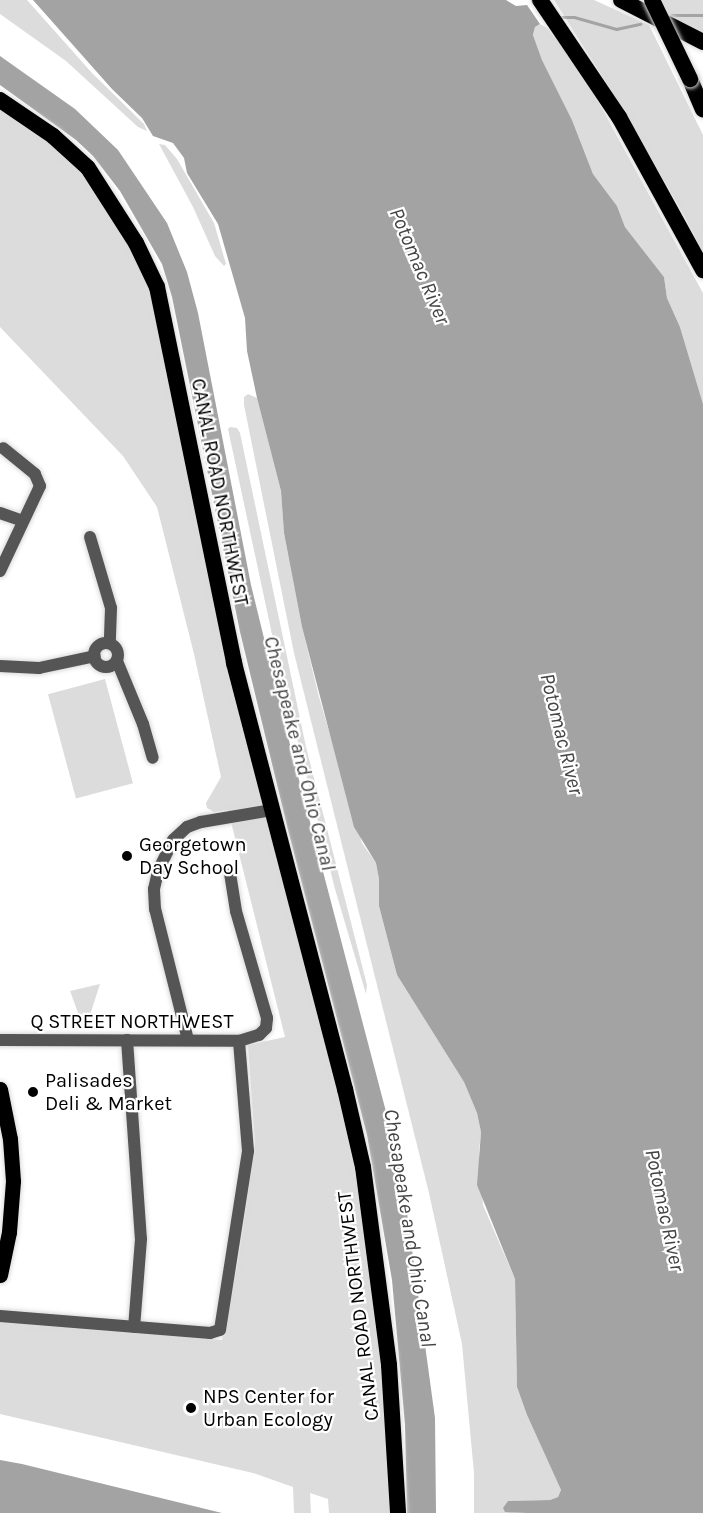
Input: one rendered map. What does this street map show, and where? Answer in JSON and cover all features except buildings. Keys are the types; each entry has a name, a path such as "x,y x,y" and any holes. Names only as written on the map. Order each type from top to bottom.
{"highway":[{"path":"540,0 619,117 703,270"},
{"path":"621,0 703,42"},
{"path":"652,0 703,110"},
{"name":"CANAL ROAD NORTHWEST","path":"0,100 53,136 88,168 136,243 155,280 222,609 363,1167 387,1342 398,1513"}],"main road":[{"path":"0,1089 10,1139 12,1181 9,1232 0,1275"}],"street":[{"path":"0,571 40,486 35,474 3,448"},
{"path":"0,513 23,521"},
{"path":"90,537 111,608 110,644 117,651 117,661 143,724 153,758"},
{"path":"95,656 100,645 110,644"},
{"path":"95,656 102,666 112,665 117,661"},
{"path":"0,666 39,668 95,656"},
{"path":"188,1040 155,909 154,889 158,871 173,840 187,827 201,822 272,810"},
{"name":"Q STREET NORTHWEST","path":"0,1040 239,1041 249,1040 262,1033 267,1024 267,1018 237,911 230,874"},
{"path":"127,1040 141,1239 134,1327"},
{"path":"0,1316 213,1333 220,1330 224,1317 248,1151 239,1041"}],"shaded area":[{"path":"0,0 27,0 92,73 144,124 147,131 138,127 66,61 0,14"},
{"path":"554,0 594,0 649,25 703,135 703,254 685,217 616,98"},
{"path":"661,0 703,0 703,34 671,21"},
{"path":"540,24 547,28 565,50 595,96 703,293 703,404 680,327 667,298 664,277 625,227 617,206 593,174 572,120 542,60 533,35 535,27"},
{"path":"0,107 70,157 100,193 149,279 348,1121 384,1378 391,1513 329,1513 328,1499 310,1493 311,1513 294,1513 293,1487 253,1473 0,1414 0,1321 222,1340 238,1262 255,1144 248,1045 285,1037 228,810 214,812 207,808 206,803 221,777 194,654 157,507 123,456 0,327"},
{"path":"159,144 165,145 177,159 214,223 226,264 224,266 215,256 193,207"},
{"path":"248,394 257,398 281,491 284,533 302,627 319,697 362,843 376,863 379,879 379,906 397,975 464,1082 477,1113 481,1132 479,1151 483,1205 515,1279 517,1387 527,1415 561,1490 558,1497 550,1500 508,1501 510,1512 527,1513 474,1513 474,1473 462,1344 429,1193 294,653 244,405 244,397"},
{"path":"237,428 240,433 306,747 367,985 366,994 335,889 279,667 228,429"},
{"path":"105,679 133,783 76,799 48,694"},
{"path":"100,984 89,1018 80,1018 70,991"}],"water":[{"name":"Potomac River","path":"33,0 506,0 516,6 527,5 540,24 535,27 533,35 542,60 572,120 593,174 617,206 625,227 664,277 667,298 680,327 703,404 703,1513 527,1513 505,1512 503,1508 508,1501 550,1500 558,1497 561,1490 527,1415 517,1387 515,1279 477,1185 481,1132 477,1113 464,1082 397,975 379,906 379,879 376,863 354,827 302,627 284,533 281,491 247,351 245,318 218,224 187,173 184,158 173,143 153,136 142,118 112,89"},
{"path":"0,56 75,109 118,150 167,223 187,272 198,313 251,585 293,757 401,1169 435,1418 436,1513 407,1513 405,1425 392,1280 367,1135 288,830 240,632 172,297 162,264 120,191 93,156 76,140 0,85"},
{"path":"0,1460 22,1464 222,1513 0,1513"}],"waterway":[{"path":"671,15 703,15"},
{"path":"559,17 574,17 616,29 640,24"}],"place":[{"name":"Georgetown Day School","path":"127,856"},
{"name":"Palisades Deli & Market","path":"33,1092"},
{"name":"NPS Center for Urban Ecology","path":"191,1408"}],"water label":[{"name":"Chesapeake and Ohio Canal","path":"300,753"},
{"name":"Chesapeake and Ohio Canal","path":"410,1228"}]}
